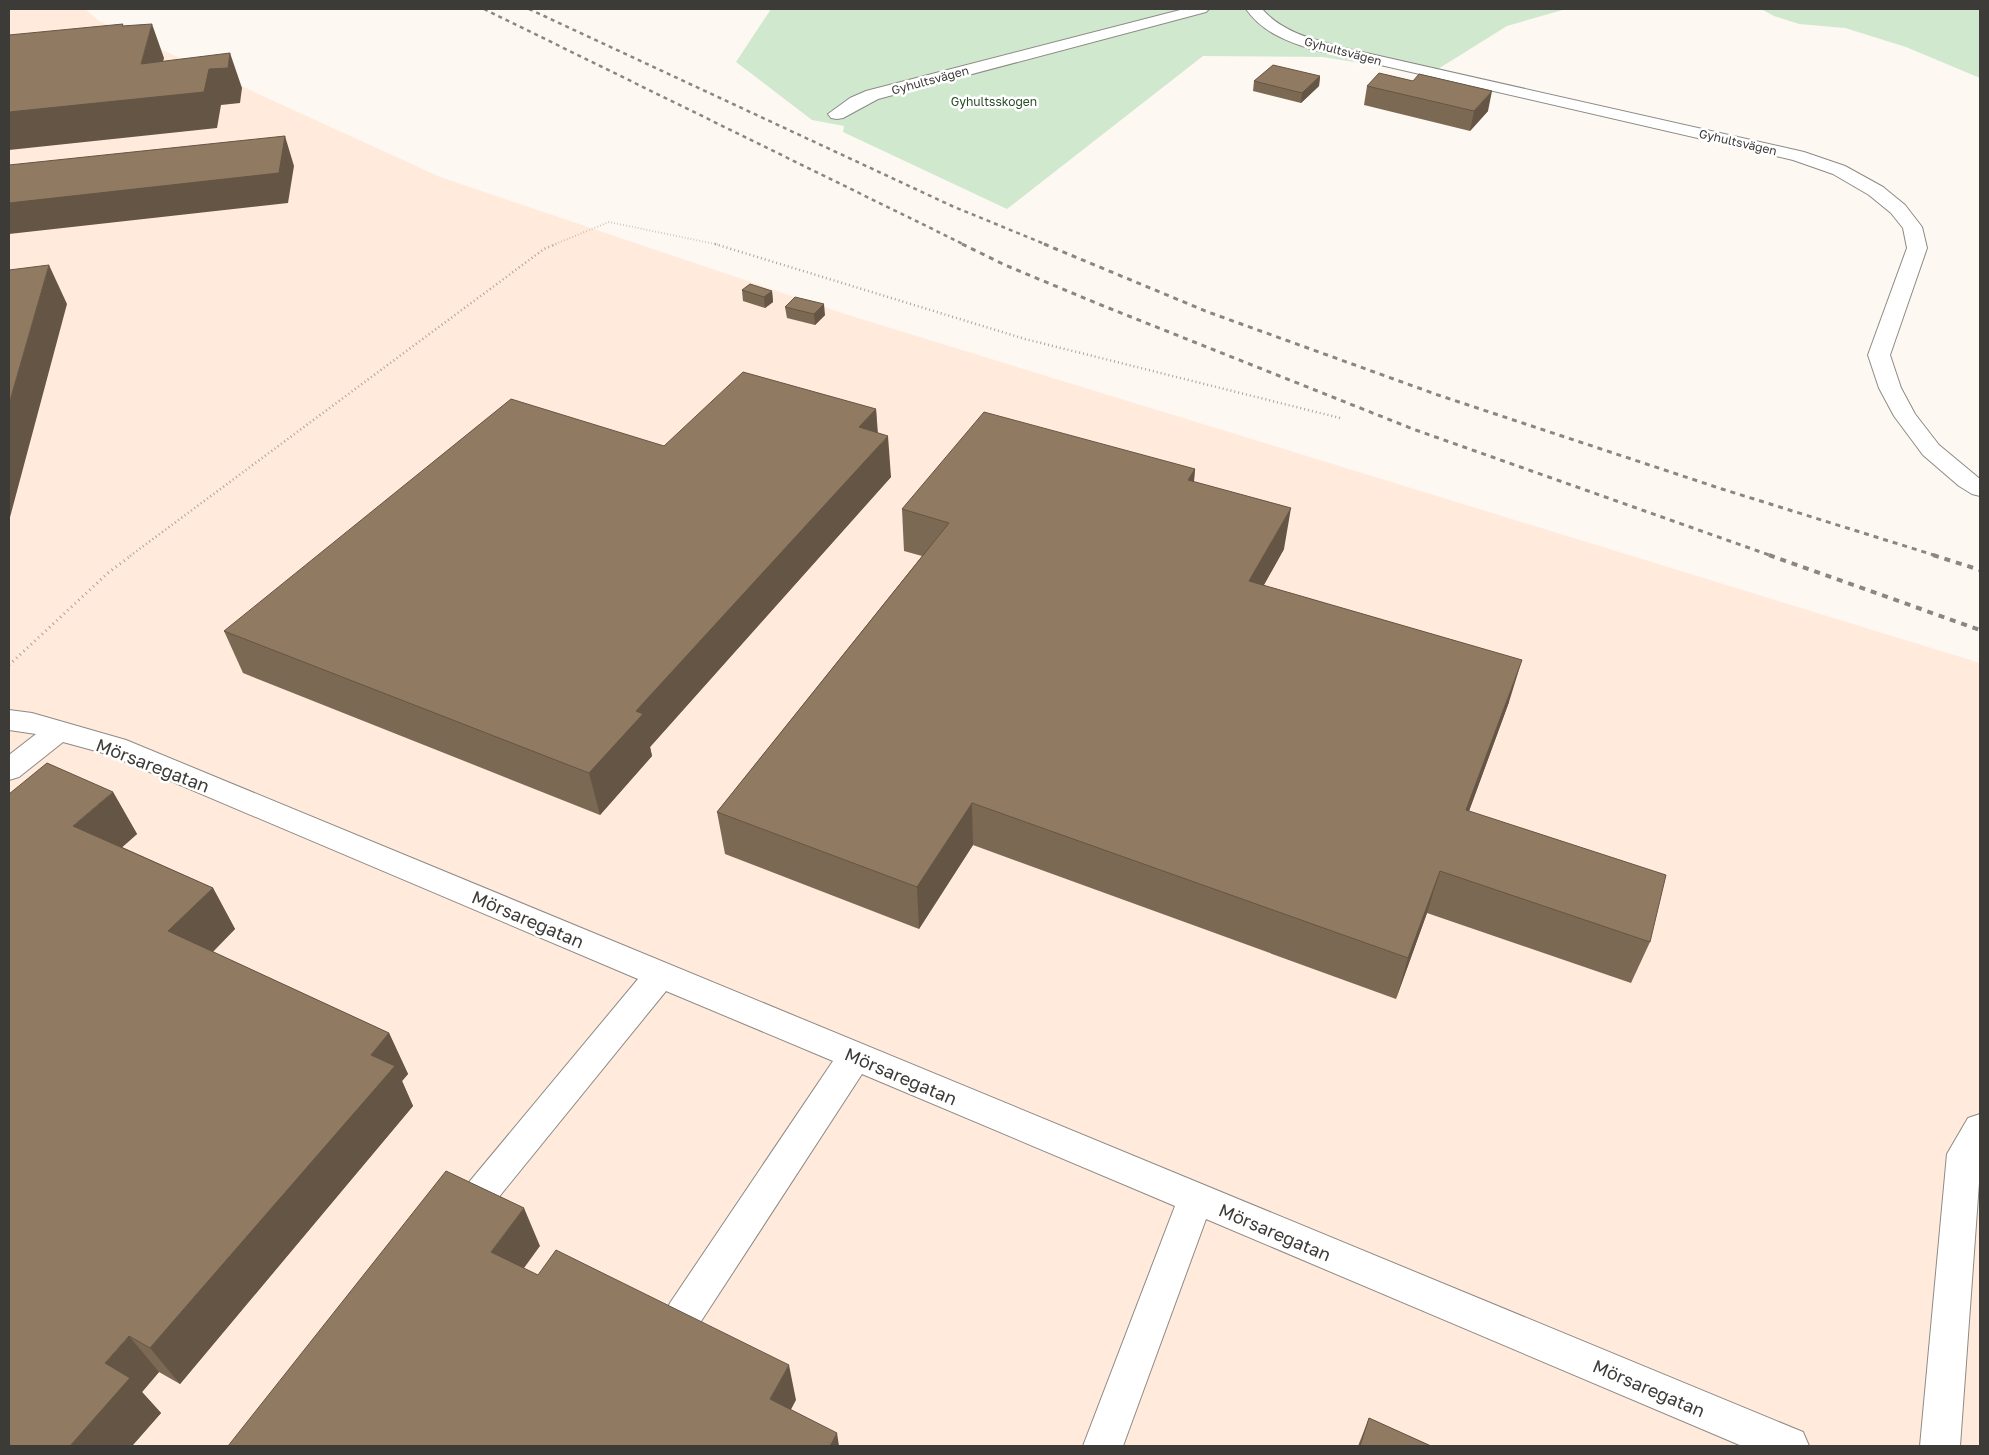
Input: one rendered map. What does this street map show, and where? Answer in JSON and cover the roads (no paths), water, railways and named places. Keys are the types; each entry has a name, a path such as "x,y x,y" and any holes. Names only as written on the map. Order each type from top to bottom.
{"street":[{"name":"Gyhultsvägen","path":"837,114 872,95 1201,9"},
{"name":"Gyhultsvägen","path":"1254,9 1262,20 1277,30 1304,41 1341,52 1798,156 1839,170 1876,191 1898,209 1912,227 1917,248 1879,355 1890,388 1906,416 1931,450 1967,481 1980,489"},
{"name":"Mörsaregatan","path":"9,720 32,723 116,747 1789,1446"},
{"path":"9,770 58,730"},
{"path":"482,1192 660,975"},
{"path":"683,1316 855,1056"},
{"path":"1940,1446 1964,1154 1980,1129"},
{"path":"1103,1446 1196,1199"}],"railway":[{"path":"484,9 965,245"},
{"path":"529,9 952,206 1047,245"},
{"path":"962,244 1005,265 1101,305 1413,429 1772,556"},
{"path":"1044,244 1208,312 1438,395 1722,489 1937,556"},
{"path":"1769,555 1980,630"},
{"path":"1933,555 1980,570"}],"park label":[{"name":"Gyhultsskogen","path":"994,101"}]}
